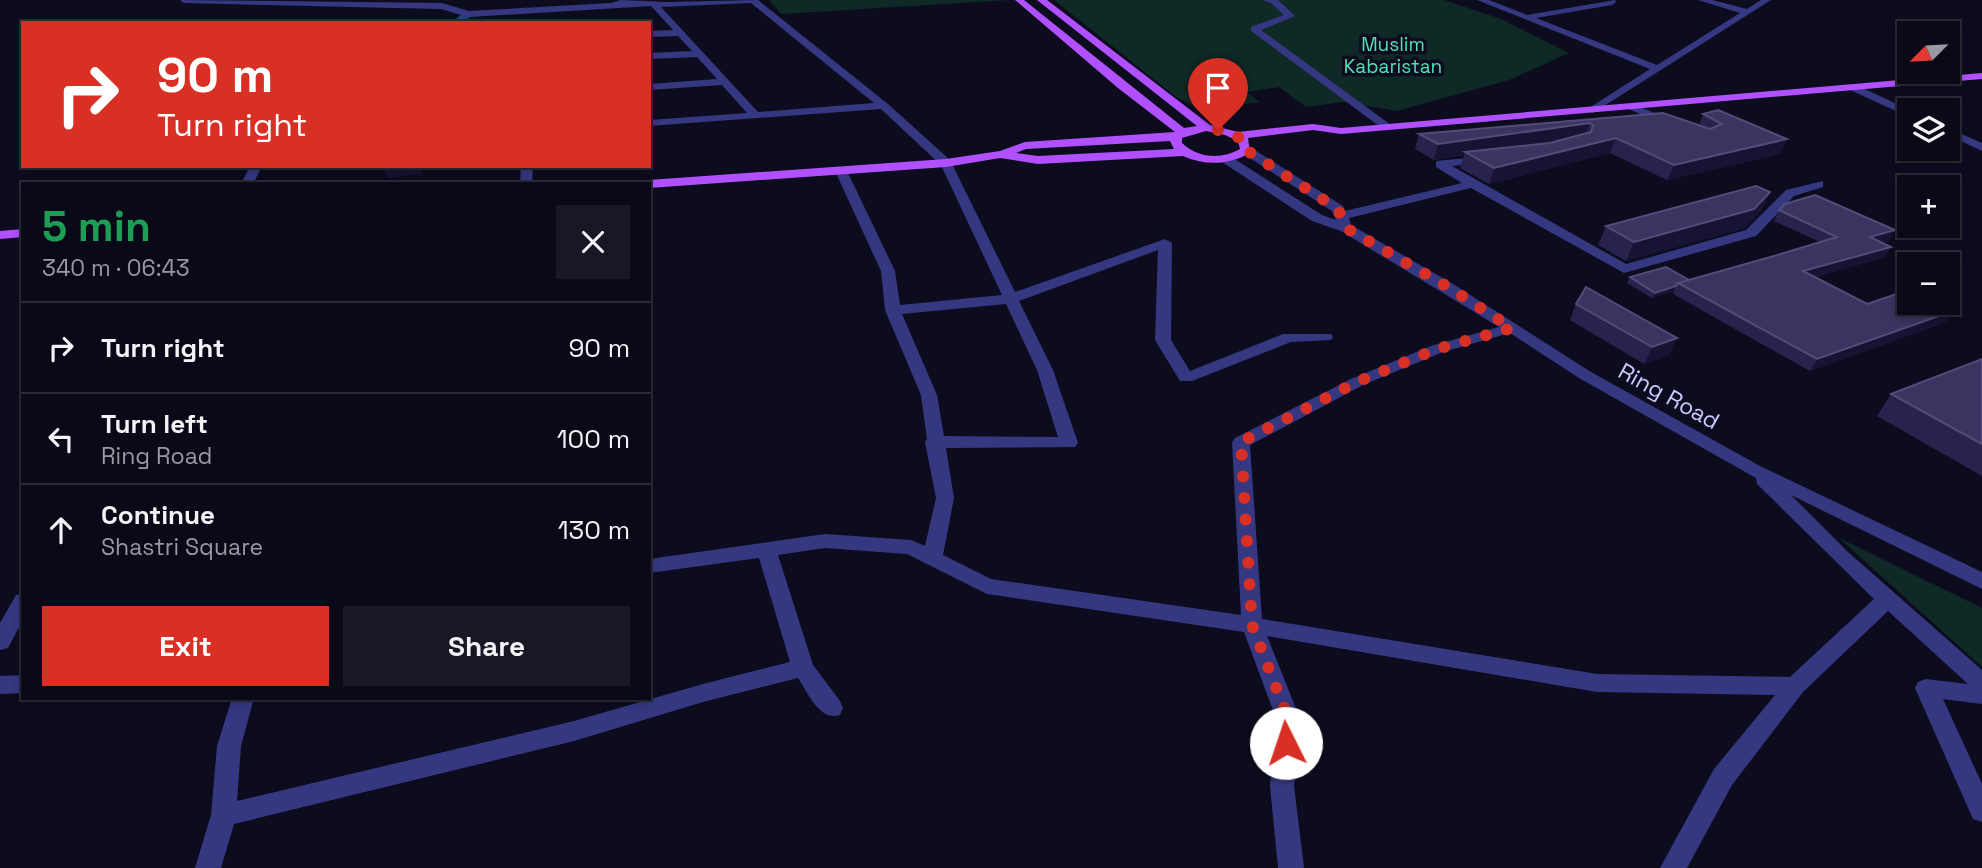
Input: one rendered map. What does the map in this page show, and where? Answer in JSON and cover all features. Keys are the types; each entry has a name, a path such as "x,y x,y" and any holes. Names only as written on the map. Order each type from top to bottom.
{"main road":[{"path":"1019,0 1179,134"},
{"path":"1041,0 1206,128 1236,135 1243,139 1247,148"},
{"path":"1040,18 1060,15"},
{"path":"1236,135 1313,127 1342,131 1982,76"},
{"path":"651,184 946,163 1002,154 1025,146 1179,134 1206,128"},
{"path":"1002,154 1038,160 1184,152 1206,158 1226,159 1238,156 1247,148 1326,138 1342,131"},
{"path":"1179,134 1176,144 1184,152"},
{"path":"0,235 21,233"}],"street":[{"path":"184,0 442,6 468,14 753,0 884,106 946,163 1045,370 1069,443 934,442"},
{"path":"612,6 630,0"},
{"path":"1267,0 1274,1 1290,16 1254,30 1387,127"},
{"path":"1481,0 1659,69"},
{"path":"1702,0 1748,12"},
{"path":"1593,110 1768,0"},
{"path":"1528,17 1612,2"},
{"path":"653,3 756,116"},
{"path":"538,21 544,10"},
{"path":"456,21 468,14"},
{"path":"651,34 679,33"},
{"path":"651,56 698,54"},
{"path":"651,87 725,82"},
{"path":"1852,88 1897,109"},
{"path":"651,123 884,106"},
{"path":"1632,107 1682,128"},
{"path":"1960,137 1982,147"},
{"name":"Ring Road","path":"1247,148 1338,209 1343,222"},
{"path":"1505,157 1440,164 1624,270 1751,233 1790,193 1819,184"},
{"name":"Ring Road","path":"1226,159 1317,218 1343,222 1585,375 1754,470 1982,581"},
{"path":"841,171 888,271 893,310 929,395 934,442 945,498 932,558"},
{"path":"1343,222 1473,184"},
{"path":"893,310 1011,299 1165,243 1163,340 1186,378 1289,337 1325,337"},
{"path":"1291,868 1282,786 1289,721 1252,625 1241,442 1357,382 1437,349 1512,328"},
{"path":"1754,470 1887,599 1982,683"},
{"path":"651,566 825,541 911,547 986,586 1252,625 1597,683 1795,686"},
{"path":"766,550 803,668 832,708"},
{"path":"1673,868 1723,777 1795,686 1887,599"},
{"path":"0,642 21,605"},
{"path":"224,815 574,731 703,693 803,668"},
{"path":"0,685 21,684"},
{"path":"1982,695 1926,688 1982,811"},
{"path":"208,868 224,815 229,746 242,700"}],"green space":[{"path":"769,0 1010,0 781,14"},
{"name":"Muslim Kabaristan","path":"1054,0 1444,0 1501,19 1569,53 1509,80 1397,111 1343,102 1306,107 1279,87 1247,92 1259,102 1203,111 1176,97"},
{"path":"1839,538 1982,608 1982,667"}],"building":[{"path":"1718,110 1787,139 1674,165 1616,138 1494,168 1465,152 1550,143 1591,132 1593,125 1590,123 1438,144 1419,134 1663,113 1710,129 1722,124 1703,114"},
{"path":"1756,186 1770,192 1754,209 1634,242 1606,226"},
{"path":"1815,195 1895,230 1870,237 1891,247 1803,271 1867,304 1897,294 1897,315 1942,315 1817,359 1678,283 1837,237 1779,210 1785,204"},
{"path":"1666,267 1689,280 1655,293 1630,277"},
{"path":"1586,287 1677,338 1652,347 1576,304"},
{"path":"1982,359 1982,444 1891,394"}],"route":[{"path":"1218,130 1243,139 1246,150 1338,209 1346,228 1512,328 1437,349 1357,382 1241,442 1252,625 1289,721 1286,743"}]}
